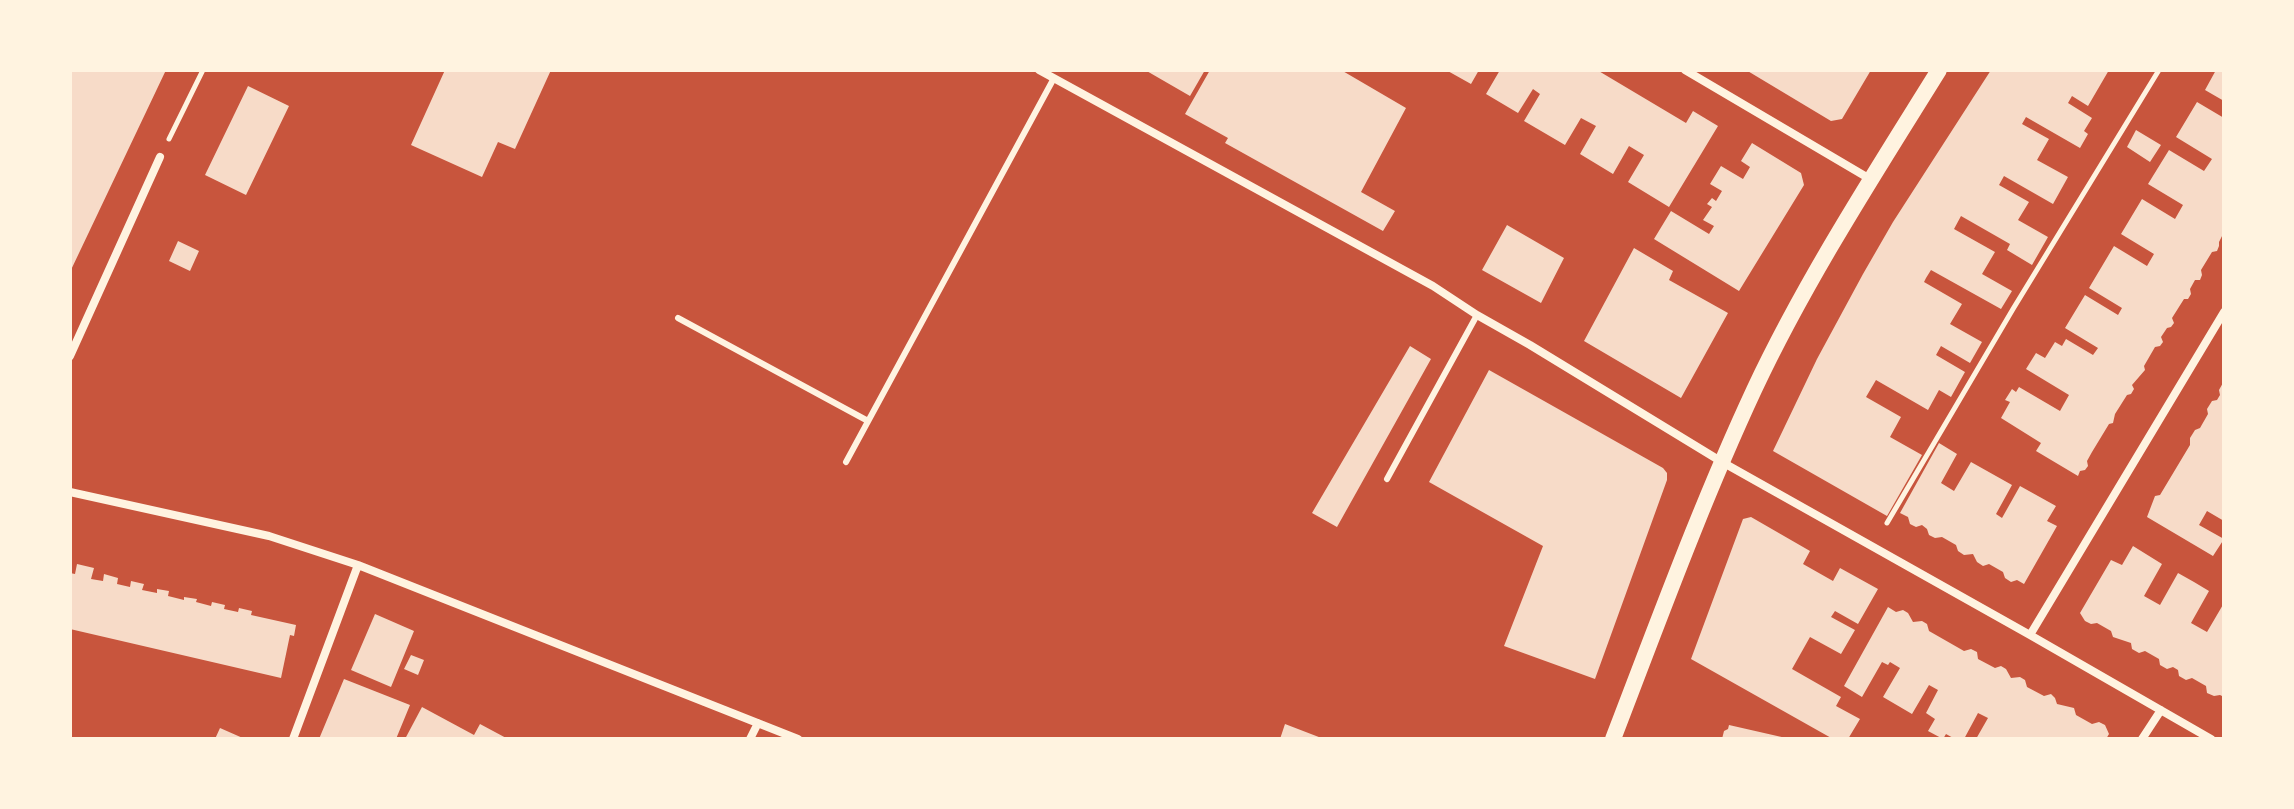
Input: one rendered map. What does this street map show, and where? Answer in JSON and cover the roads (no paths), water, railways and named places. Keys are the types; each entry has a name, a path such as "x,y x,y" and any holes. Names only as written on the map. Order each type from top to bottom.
{"main road":[{"path":"1613,739 1687,544 1755,388 1787,325 1939,70"}],"street":[{"path":"1039,70 1420,279 1722,462 2211,739"},
{"path":"1685,70 1871,180"},
{"path":"70,356 160,157"},
{"path":"2030,635 2224,312"},
{"path":"70,492 269,536 358,565 798,739"},
{"path":"293,739 358,565"},
{"path":"2142,739 2161,710"},
{"path":"750,739 758,723"}],"lane":[{"path":"846,462 1054,78"},
{"path":"1387,479 1477,315"},
{"path":"678,318 868,421"}]}
